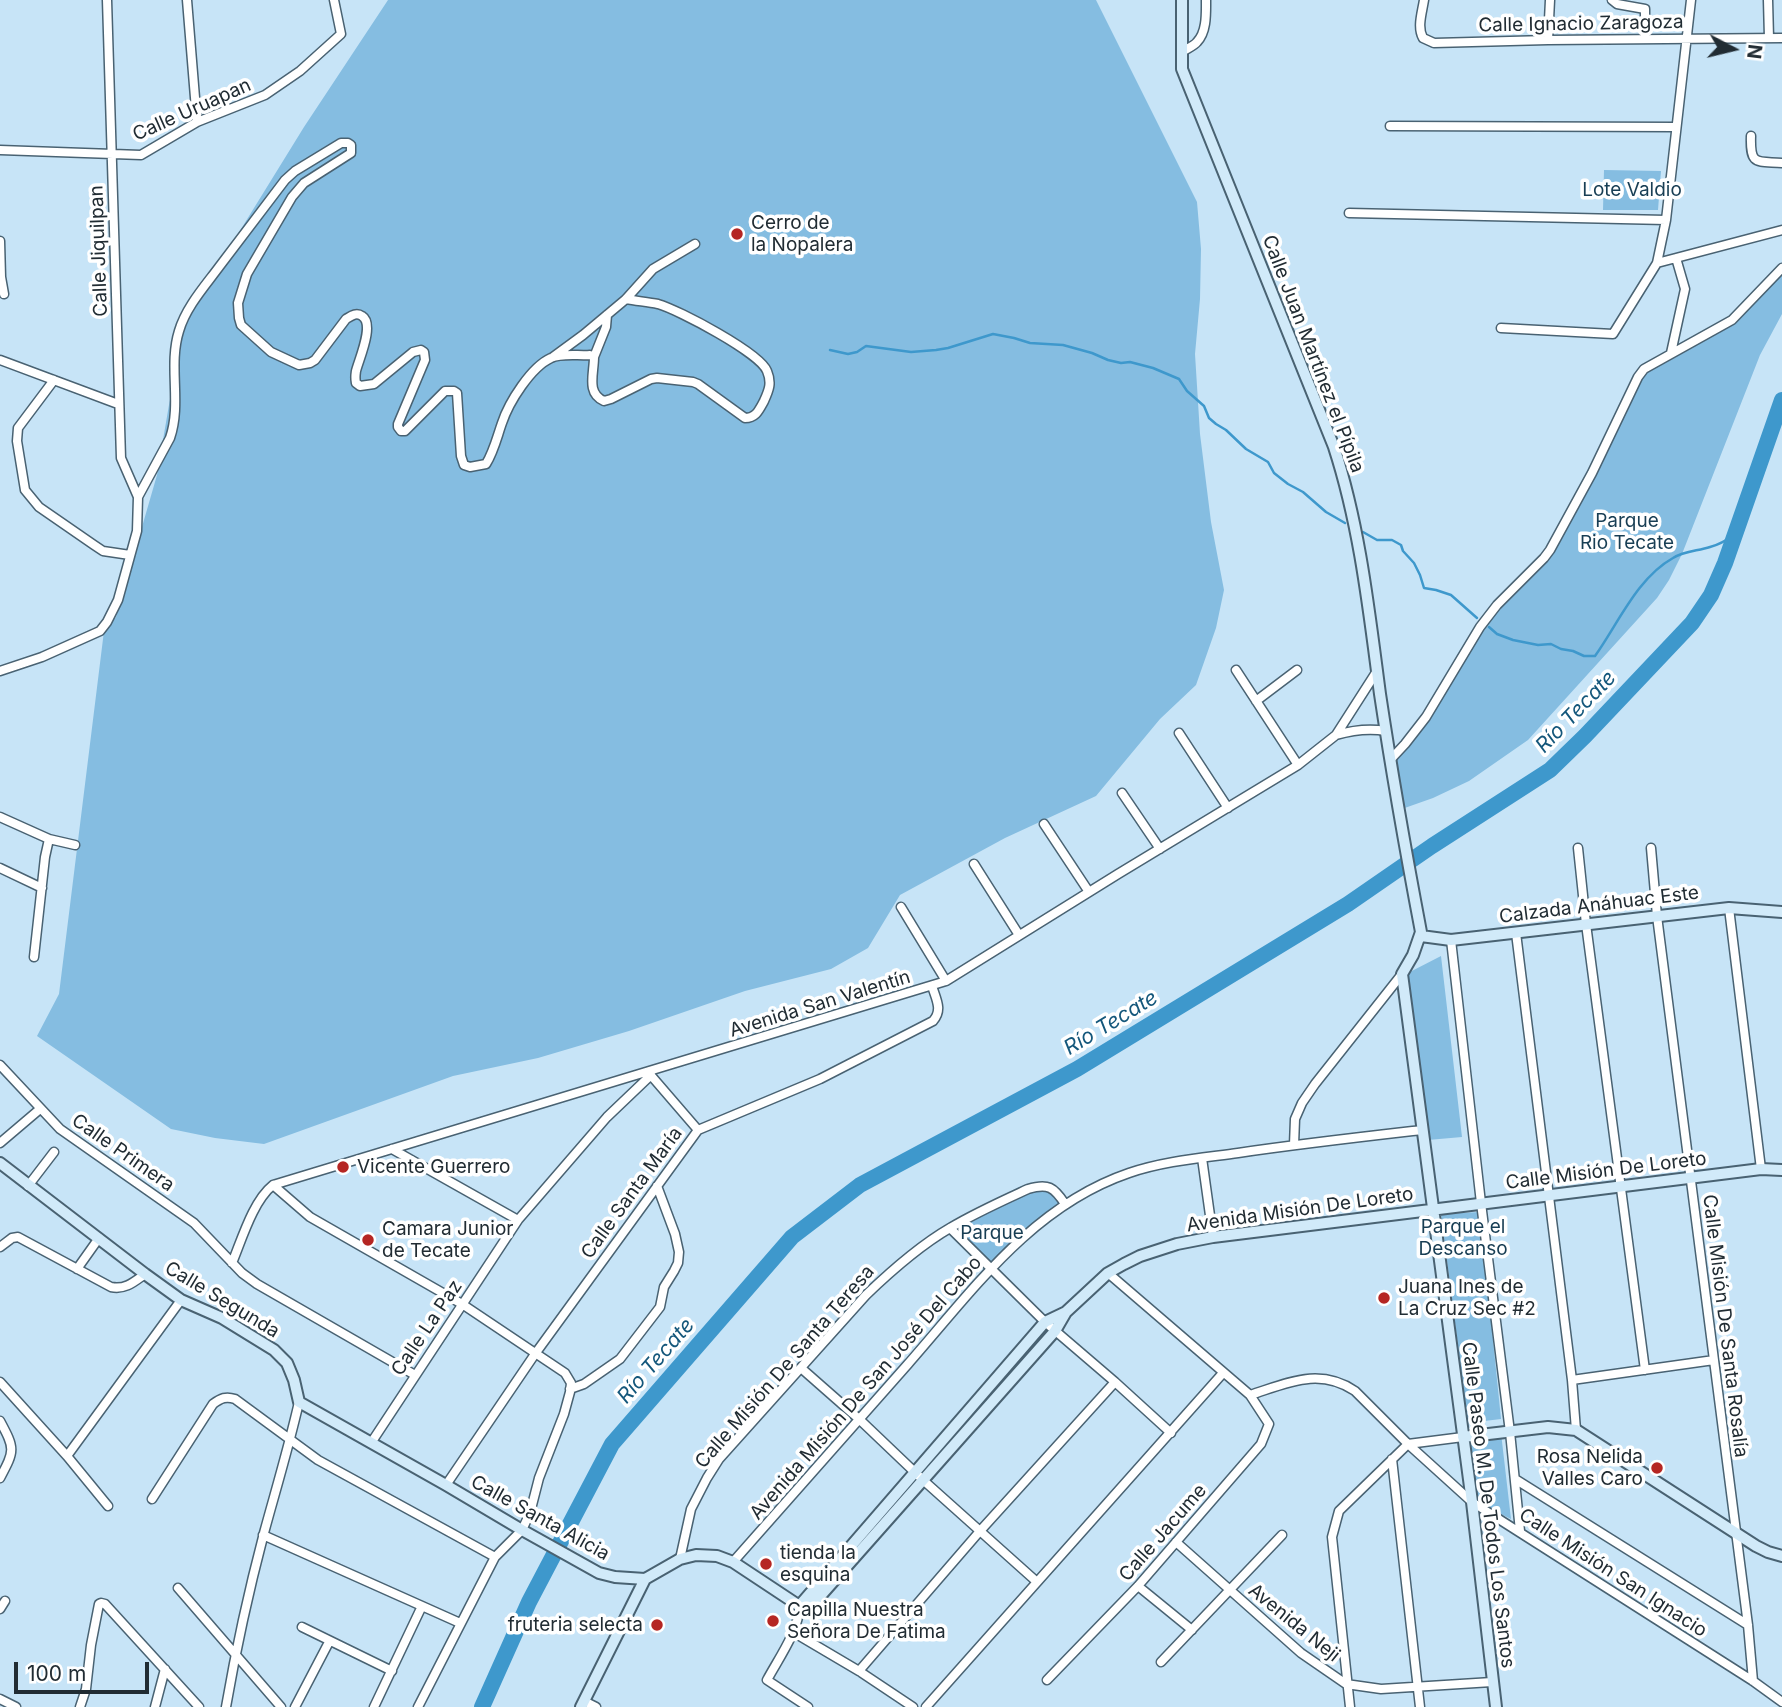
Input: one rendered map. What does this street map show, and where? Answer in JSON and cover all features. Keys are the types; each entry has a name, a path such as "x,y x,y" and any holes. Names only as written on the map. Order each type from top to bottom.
{"main road":[{"name":"Calle Juan Martínez el Pípila","path":"1182,0 1182,69 1341,470 1363,569 1386,731 1420,936"},
{"name":"Calzada Anáhuac Este","path":"1420,936 1451,940 1729,908 1782,912"},
{"path":"1402,974 1420,936"},
{"name":"Calle Paseo M. De Todos Los Santos","path":"1402,974 1472,1502 1496,1707"},
{"name":"Calle Segunda","path":"0,1163 181,1300 222,1318 274,1350 287,1363 299,1402"},
{"path":"1765,1169 1782,1179"},
{"name":"Calle Misión De Loreto","path":"1434,1210 1765,1169 1782,1170"},
{"name":"Avenida Misión De Loreto","path":"1066,1312 1108,1273 1140,1256 1178,1244 1213,1237 1434,1210"},
{"path":"919,1477 1045,1322 1066,1312"},
{"path":"582,1704 645,1579 680,1559 696,1555 717,1556 733,1563 802,1611 919,1477 1055,1331 1066,1312"},
{"name":"Calle Santa Alicia","path":"299,1402 599,1573 645,1579"},
{"path":"1463,1437 1548,1427 1576,1430 1736,1534 1768,1552 1782,1556"}],"street":[{"name":"Calle Jiquilpan","path":"107,0 121,458 138,497"},
{"path":"187,0 197,122"},
{"name":"Calle Uruapan","path":"0,150 141,155 197,122 265,95 300,71 341,34 334,0"},
{"path":"1182,52 1197,42 1203,32 1206,0"},
{"name":"Calle Ignacio Zaragoza","path":"1424,0 1420,28 1423,38 1434,43 1782,38"},
{"path":"1548,40 1550,0"},
{"path":"1612,0 1617,4 1645,9 1645,39"},
{"path":"1501,328 1614,334 1657,263 1666,220 1691,0"},
{"path":"1768,0 1769,38"},
{"path":"1390,126 1676,127"},
{"path":"1751,136 1751,152 1755,159 1782,163"},
{"path":"0,671 43,657 100,631 107,622 118,600 136,531 138,497 173,429 176,411 176,346 178,332 186,314 285,180 341,143 351,145 351,153 298,189 247,274 238,311 241,325 271,352 293,363 305,365 315,360 346,319 352,315 361,315 368,326 355,374 356,383 360,386 374,384 413,352 421,350 425,360 398,427 404,431 445,391 456,391 461,456 464,465 470,467 486,464 493,452 505,413 527,380 538,369 626,299 653,269 695,244"},
{"path":"1349,213 1666,220"},
{"path":"1657,263 1782,230"},
{"path":"0,241 4,293"},
{"path":"1671,353 1685,289 1676,258"},
{"path":"1391,760 1426,717 1480,627 1497,605 1550,550 1644,369 1732,320 1782,268"},
{"path":"607,315 606,327 594,357 592,390 604,401 642,382 657,378 696,383 747,418 759,411 771,385 766,368 757,358 726,338 660,304 626,299"},
{"path":"553,357 594,357"},
{"path":"0,360 118,404"},
{"path":"54,380 18,428 16,441 25,490 39,507 103,551 130,555"},
{"path":"1236,670 1298,765"},
{"path":"1256,701 1297,670"},
{"name":"Avenida San Valentín","path":"274,1185 650,1074 946,981 1298,765 1336,735 1377,671"},
{"path":"1336,735 1359,729 1386,731"},
{"path":"1179,733 1228,808"},
{"path":"1122,793 1160,849"},
{"path":"0,817 49,839 75,845"},
{"path":"1044,824 1089,892"},
{"path":"34,957 49,839"},
{"path":"1578,848 1644,1370"},
{"name":"Calle Misión De Santa Rosalía","path":"1651,848 1657,916 1753,1681"},
{"path":"974,864 1018,935"},
{"path":"0,868 42,888"},
{"path":"901,907 946,981"},
{"path":"1729,908 1765,1169"},
{"path":"1516,933 1576,1430"},
{"path":"1451,940 1520,1531"},
{"path":"1294,1145 1295,1119 1302,1103 1402,974"},
{"name":"Calle Santa María","path":"446,1485 534,1353 698,1130 820,1079 933,1021 939,1012 932,986"},
{"name":"Calle Primera","path":"0,1065 60,1129 194,1223 242,1273 415,1375"},
{"path":"650,1074 698,1130"},
{"name":"Calle La Paz","path":"371,1443 518,1220 607,1117 650,1074"},
{"path":"0,1143 40,1109"},
{"name":"Avenida Misión De San José Del Cabo","path":"733,1563 980,1279 1032,1228 1065,1204 1093,1188 1129,1173 1164,1164 1422,1130"},
{"path":"392,1149 518,1220"},
{"path":"28,1186 54,1152"},
{"path":"1202,1158 1213,1237"},
{"path":"232,1262 258,1202 265,1191 274,1185 310,1217 462,1304 565,1373 571,1383 564,1414 538,1478 530,1513 522,1531 495,1557 418,1707"},
{"path":"570,1389 584,1384 620,1359 660,1307 664,1287 678,1263 679,1252 657,1186"},
{"name":"Calle Misión De Santa Teresa","path":"680,1559 691,1508 719,1460 888,1273 913,1252 950,1228 1028,1189 1050,1187 1058,1192 1065,1204"},
{"path":"950,1228 1045,1322 1171,1433"},
{"path":"0,1247 18,1237 118,1289 132,1284 145,1274"},
{"path":"77,1269 99,1238"},
{"path":"1108,1273 1251,1395"},
{"path":"67,1456 181,1300"},
{"path":"1572,1380 1714,1360"},
{"path":"801,1368 1037,1582"},
{"path":"926,1707 1223,1373"},
{"name":"Calle Misión San Ignacio","path":"1251,1395 1296,1381 1320,1378 1338,1381 1355,1391 1472,1502 1782,1702"},
{"path":"0,1382 108,1506"},
{"path":"859,1671 980,1531 1115,1382"},
{"name":"Calle Jacume","path":"1047,1680 1138,1586 1261,1444 1269,1424 1251,1395"},
{"path":"152,1499 213,1404 224,1397 235,1399 318,1460 495,1557"},
{"name":"Calle Segunda","path":"226,1707 263,1535 299,1402"},
{"path":"0,1421 12,1451 0,1478"},
{"path":"1350,1707 1332,1537 1339,1511 1408,1444 1463,1437"},
{"path":"1392,1459 1420,1707"},
{"path":"1515,1479 1748,1625"},
{"path":"263,1535 460,1623"},
{"path":"1161,1661 1282,1535"},
{"name":"Avenida Neji","path":"1176,1542 1301,1653 1346,1684 1381,1689 1492,1682"},
{"path":"1138,1586 1192,1630"},
{"path":"178,1588 281,1707"},
{"path":"80,1707 86,1689 91,1645 101,1603 106,1604 199,1707"},
{"path":"374,1707 422,1606"},
{"path":"802,1611 767,1680 808,1707"},
{"path":"302,1627 392,1671"},
{"path":"793,1632 913,1707"},
{"path":"295,1707 329,1642"},
{"path":"155,1707 165,1669"},
{"path":"0,1699 16,1707"},
{"path":"582,1704 596,1707"}],"green space":[{"path":"388,0 1096,0 1197,202 1201,249 1195,354 1200,434 1211,522 1224,590 1216,628 1196,685 1160,719 1096,796 1005,838 900,895 868,948 831,969 745,991 629,1031 538,1058 453,1076 264,1144 215,1138 171,1129 37,1036 59,994 104,631 116,617 157,475 183,323 304,127"},
{"name":"Lote Valdio","path":"1604,170 1661,171 1658,210 1603,210"},
{"name":"Parque Rio Tecate","path":"1782,264 1782,314 1760,355 1682,554 1657,598 1528,740 1469,781 1399,810 1390,753 1411,733 1440,690 1467,639 1497,603 1534,567 1560,533 1625,405 1648,367 1715,333"},
{"path":"1441,956 1462,1137 1428,1140 1406,974"},
{"name":"Parque","path":"1050,1182 1061,1205 990,1268 949,1229 1019,1187"},
{"name":"Parque el Descanso","path":"1480,1212 1501,1419 1468,1423 1441,1214"},
{"path":"1501,1433 1511,1519 1478,1503 1468,1435"}],"waterway":[{"path":"830,350 848,354 866,346 911,352 936,350 993,334 1030,343 1063,345 1108,360 1153,368 1179,379 1187,391 1204,406 1209,418 1246,449 1268,462 1274,473 1288,484 1345,523"},
{"name":"Río Tecate","path":"482,1707 529,1602 612,1444 792,1237 860,1185 1077,1069 1348,904 1550,770 1692,623 1711,595 1725,563 1782,400"},
{"path":"1363,532 1377,540 1392,540 1401,545 1414,563 1424,588 1451,595 1477,618"},
{"path":"1489,627 1497,634 1513,640 1538,645 1551,644 1584,656 1595,656 1629,602 1660,567 1686,552 1713,546 1734,535"}],"place":[{"name":"Cerro de la Nopalera","path":"737,234"},
{"name":"Vicente Guerrero","path":"343,1167"},
{"name":"Camara Junior de Tecate","path":"368,1240"},
{"name":"Juana Ines de La Cruz Sec #2","path":"1384,1298"},
{"name":"Rosa Nelida Valles Caro","path":"1657,1468"},
{"name":"tienda la esquina","path":"766,1564"},
{"name":"Capilla Nuestra Señora De Fatima","path":"773,1621"},
{"name":"fruteria selecta","path":"657,1625"}]}
